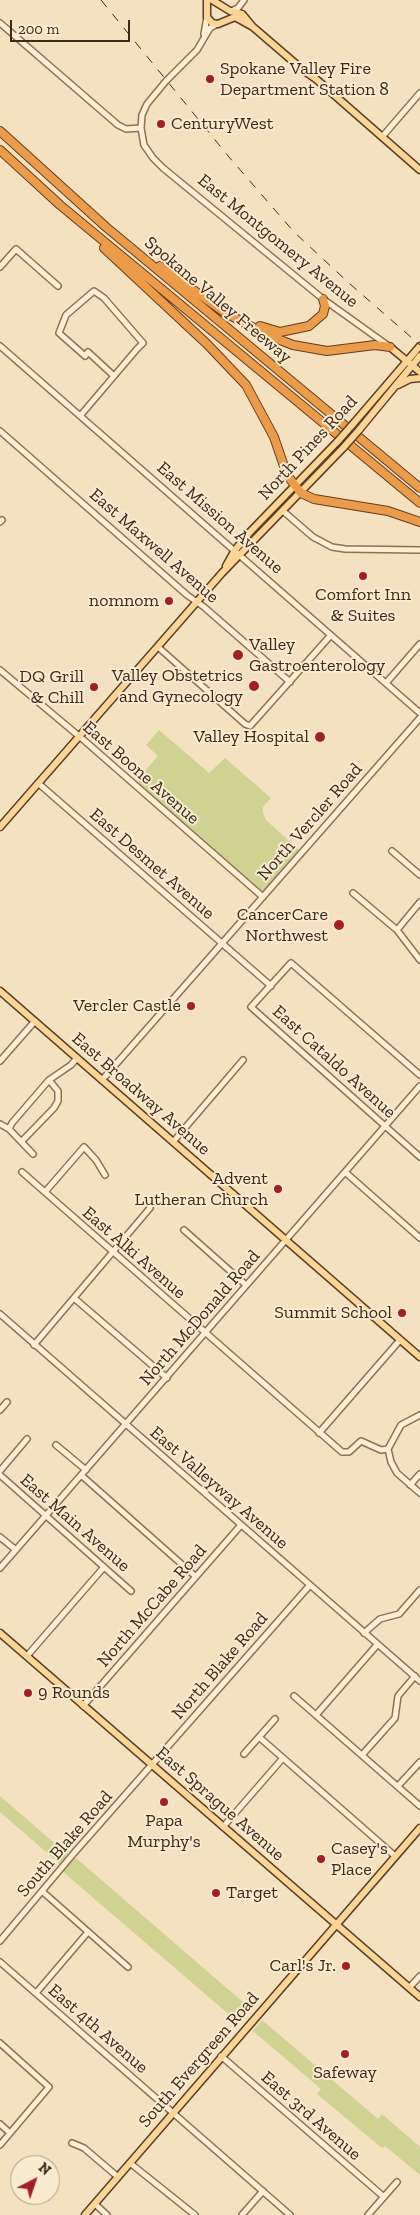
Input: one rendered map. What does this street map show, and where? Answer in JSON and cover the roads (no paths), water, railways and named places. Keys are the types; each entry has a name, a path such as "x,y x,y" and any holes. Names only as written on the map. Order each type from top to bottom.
{"highway":[{"name":"Spokane Valley Freeway","path":"0,131 106,226 420,488"},
{"name":"Spokane Valley Freeway","path":"0,150 60,205 420,503"},
{"path":"60,205 207,344 246,385 274,437 287,476 298,490 320,500 388,511 420,522"},
{"path":"106,226 224,312 268,335 312,350 338,350 375,345 390,347"},
{"path":"224,312 272,331 289,332 309,326 321,317 325,306 323,298"}],"main road":[{"path":"206,0 207,14 212,22 221,23 235,17 253,27 420,170"},
{"path":"212,0 240,13 249,20 253,27"},
{"path":"207,14 212,5 224,7"},
{"path":"221,23 227,16 224,7"},
{"path":"390,347 405,352 420,346"},
{"name":"North Pines Road","path":"0,827 222,573 283,511 338,441 420,346"},
{"name":"East Montgomery Avenue","path":"390,347 420,372"},
{"name":"North Pines Road","path":"222,573 235,550 344,447 420,356"},
{"path":"393,389 403,382 420,378"},
{"name":"East Broadway Avenue","path":"0,991 420,1357"},
{"name":"East Sprague Avenue","path":"0,1633 420,1997"},
{"name":"South Evergreen Road","path":"85,2215 420,1828"}],"street":[{"path":"224,7 236,10 243,2"},
{"path":"240,13 243,2"},
{"path":"204,37 207,14"},
{"path":"0,23 116,124 126,129 141,128 142,115 148,104 166,81 195,53 210,28 221,23"},
{"path":"382,137 420,93"},
{"path":"415,99 420,104"},
{"name":"East Montgomery Avenue","path":"141,128 144,145 153,158 323,298 390,347"},
{"path":"0,268 16,249 58,286"},
{"path":"80,416 143,342 104,298 94,291 66,315 59,333 85,356 88,352 114,376"},
{"name":"East Mission Avenue","path":"0,346 420,713"},
{"name":"East Maxwell Avenue","path":"0,431 290,682"},
{"path":"283,511 312,537 332,547 345,549 420,550"},
{"path":"158,647 245,724 250,726 331,635"},
{"path":"386,684 420,644"},
{"name":"East Boone Avenue","path":"0,670 263,897"},
{"name":"North Vercler Road","path":"102,1080 420,718"},
{"name":"East Desmet Avenue","path":"38,783 271,986"},
{"path":"392,851 420,875"},
{"path":"353,893 396,930 420,960"},
{"path":"396,930 420,902"},
{"path":"271,986 291,963 420,1075"},
{"name":"East Cataldo Avenue","path":"271,986 252,1007 420,1157"},
{"path":"0,1061 35,1022"},
{"path":"9,1129 49,1080 78,1058"},
{"path":"173,1142 243,1060"},
{"path":"22,1142 54,1108 58,1101 58,1092 49,1080"},
{"name":"North McDonald Road","path":"0,1568 420,1086"},
{"path":"0,1124 9,1129 33,1154"},
{"path":"45,1192 84,1147 96,1160 105,1175"},
{"name":"East Alki Avenue","path":"22,1172 112,1253 342,1452 349,1452 361,1441 381,1450 388,1449"},
{"path":"345,1172 420,1238"},
{"path":"34,1344 150,1208"},
{"path":"184,1230 246,1285"},
{"path":"74,1298 167,1378"},
{"name":"East Valleyway Avenue","path":"0,1314 377,1645 419,1679"},
{"path":"319,1433 400,1340"},
{"path":"0,1410 6,1402"},
{"path":"420,1415 401,1425 388,1449 391,1462 397,1473 420,1493"},
{"path":"0,1471 27,1439"},
{"path":"56,1445 86,1470"},
{"path":"410,1486 420,1474"},
{"name":"East Main Avenue","path":"0,1475 131,1591"},
{"path":"81,1475 196,1576"},
{"name":"North McCabe Road","path":"83,1706 241,1525"},
{"path":"0,1537 16,1550"},
{"path":"27,1656 104,1567"},
{"name":"North Blake Road","path":"152,1765 310,1585"},
{"path":"364,1633 380,1619 399,1614 420,1590"},
{"path":"316,1715 377,1645"},
{"path":"362,1755 395,1718 398,1696 419,1679"},
{"path":"294,1696 420,1806"},
{"path":"244,1754 275,1718"},
{"path":"259,1737 395,1856"},
{"path":"224,1827 283,1758"},
{"path":"398,1786 420,1762"},
{"name":"South Blake Road","path":"0,1941 152,1765"},
{"path":"43,1892 128,1967"},
{"path":"36,1993 88,1932"},
{"name":"East 4th Avenue","path":"0,1962 290,2215"},
{"path":"409,1988 420,1976"},
{"path":"0,2043 49,2086 0,2145"},
{"name":"East 3rd Avenue","path":"221,2056 384,2197"},
{"path":"0,2124 10,2133"},
{"path":"72,2143 84,2148 118,2178"},
{"path":"130,2164 194,2215"},
{"path":"368,2215 397,2182"},
{"path":"242,2215 263,2191"},
{"path":"95,2204 107,2215"}],"railway":[{"path":"101,0 229,157 294,232 420,345"}],"place":[{"name":"Spokane Valley Fire Department Station 8","path":"210,79"},
{"name":"CenturyWest","path":"161,124"},
{"name":"Comfort Inn & Suites","path":"363,576"},
{"name":"nomnom","path":"169,601"},
{"name":"Valley Gastroenterology","path":"238,655"},
{"name":"Valley Obstetrics and Gynecology","path":"254,686"},
{"name":"DQ Grill & Chill","path":"94,687"},
{"name":"Valley Hospital","path":"320,737"},
{"name":"CancerCare Northwest","path":"339,925"},
{"name":"Vercler Castle","path":"191,1006"},
{"name":"Advent Lutheran Church","path":"278,1189"},
{"name":"Summit School","path":"402,1313"},
{"name":"9 Rounds","path":"28,1693"},
{"name":"Papa Murphy's","path":"164,1802"},
{"name":"Casey's Place","path":"321,1859"},
{"name":"Target","path":"216,1893"},
{"name":"Carl's Jr.","path":"346,1966"},
{"name":"Safeway","path":"345,2054"}]}
